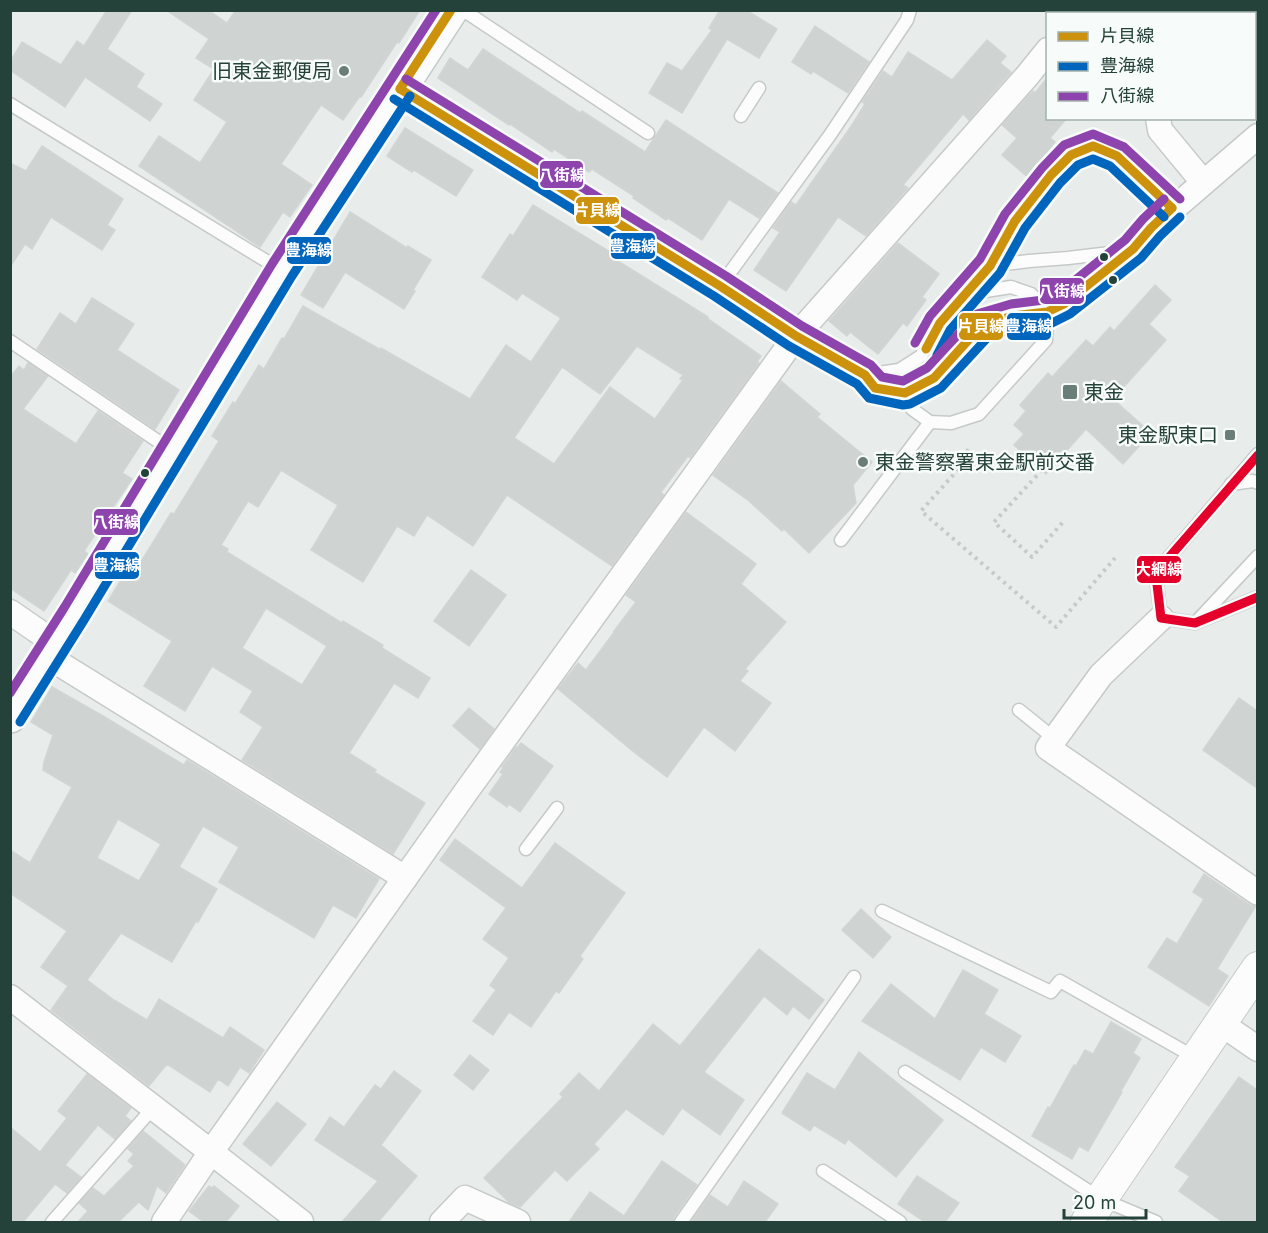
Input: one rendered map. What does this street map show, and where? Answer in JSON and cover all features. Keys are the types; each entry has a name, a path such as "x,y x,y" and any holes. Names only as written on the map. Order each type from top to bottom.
{"main road":[{"path":"10,716 81,604 282,270 451,10"},
{"path":"400,89 720,286 796,336 865,375"}],"street":[{"path":"164,1222 405,878 796,336 1027,76 1046,51"},
{"path":"1158,120 1160,130 1203,182"},
{"path":"1151,228 1257,136"},
{"path":"10,612 51,650 405,878"},
{"path":"1161,618 1101,675 1048,748 1257,893"},
{"path":"1094,1211 1257,968"},
{"path":"10,997 301,1222"},
{"path":"1220,1023 1257,1049"},
{"path":"442,1222 465,1198 518,1222"}],"lane":[{"path":"464,10 648,133"},
{"path":"720,286 830,135 907,20 910,10"},
{"path":"741,116 759,88"},
{"path":"10,104 282,270"},
{"path":"1151,228 1133,249 1064,304 1047,312 1013,316 982,325 934,378 905,393 875,388 865,375 899,370 921,356 940,323 990,266 1015,221 1051,175 1071,155 1093,146 1117,156 1172,208"},
{"path":"990,266 1110,253 1151,228"},
{"path":"905,393 912,409 930,422 951,423 979,414 1046,340 1047,312 1031,294 1011,287 966,294"},
{"path":"10,341 173,452"},
{"path":"841,540 930,422"},
{"path":"1257,454 1155,576 1161,618 1195,623 1257,597"},
{"path":"1231,484 1253,481 1257,483"},
{"path":"1195,623 1257,556"},
{"path":"1019,710 1054,739"},
{"path":"526,849 557,808"},
{"path":"882,911 1051,993 1060,981 1196,1058"},
{"path":"681,1222 854,977"},
{"path":"905,1072 1094,1211 1156,1222"},
{"path":"52,1222 153,1108"},
{"path":"823,1171 900,1222"}],"path":[{"path":"968,449 963,464 921,512 1056,627 1115,558"},
{"path":"1042,470 994,522 1032,557 1064,521"}],"building":[{"path":"107,10 132,10 107,49 144,74 136,87 162,104 150,121 85,77 65,107 10,70 10,62 22,42 61,65 77,41 84,46"},
{"path":"166,10 208,10 227,23 236,10 420,10 343,120 321,105 281,164 312,185 290,217 283,212 260,247 139,166 159,136 200,163 227,122 194,100 214,69 196,58 209,39"},
{"path":"720,10 746,10 777,29 759,58 727,39 682,113 649,93 667,63 682,71 712,30 709,28"},
{"path":"815,26 869,62 848,93 813,71 811,74 792,62"},
{"path":"987,40 1006,56 1000,63 1011,72 969,120 963,114 903,185 908,188 866,236 838,217 786,291 754,270 780,232 773,228 791,202 796,205 852,125 865,104 862,102 883,71 892,77 908,52 952,80"},
{"path":"483,49 580,113 582,111 645,152 666,120 778,193 759,218 729,199 702,240 668,218 666,220 592,169 589,172 554,149 552,152 438,78 450,58 468,70"},
{"path":"1046,79 1046,120 1065,120 1050,138 1055,142 1042,159 1045,161 1030,179 1002,155 1017,138 1002,125 1033,91 1035,93"},
{"path":"405,128 473,170 456,196 387,156"},
{"path":"42,146 123,199 107,225 115,230 102,250 51,217 32,249 25,244 10,267 10,163 26,171"},
{"path":"533,205 615,255 613,258 708,317 761,356 757,362 759,363 690,458 688,456 661,492 664,495 612,566 507,495 473,546 427,515 414,536 397,526 363,582 311,550 338,505 281,470 258,507 248,501 221,545 228,549 227,552 342,623 343,621 383,645 382,648 430,678 418,698 394,683 349,753 376,770 374,772 425,803 393,854 242,760 263,727 240,712 253,691 212,666 185,711 144,686 172,641 108,601 127,570 136,570 171,513 174,514 219,441 212,436 233,402 235,404 259,365 264,369 303,306 470,399 506,345 531,362 561,318 522,293 517,300 482,277 510,234 513,236","holes":["637,346 683,375 680,379 683,380 655,419 610,387 554,464 514,438 562,367 600,394","266,608 327,646 302,685 242,648"]},
{"path":"350,212 407,248 408,246 431,260 404,309 345,272 323,308 301,295"},
{"path":"898,243 939,274 922,297 926,300 907,326 903,323 878,354 850,332 847,336 829,321"},
{"path":"1155,285 1171,300 1149,324 1166,340 1113,399 1151,433 1123,464 1086,429 1046,474 1014,445 1024,434 1014,425 1026,411 1020,405 1048,373 1052,377 1086,340 1093,346 1110,327 1114,331"},
{"path":"92,298 134,324 117,350 179,390 155,429 37,349 60,313 76,324"},
{"path":"28,363 48,376 23,409 76,444 98,411 143,441 122,473 132,479 84,551 88,554 75,573 71,570 44,611 10,588 10,377 19,366 24,370"},
{"path":"781,381 820,414 817,417 872,462 853,485 856,503 809,553 784,529 782,531 749,501 713,475"},
{"path":"686,512 756,564 741,584 786,622 745,669 748,671 740,681 771,703 735,751 704,727 667,777 558,689 578,663 586,670 636,602 626,595"},
{"path":"471,570 506,595 469,646 434,621"},
{"path":"52,687 184,765 187,760 379,879 356,918 333,905 314,938 219,882 239,847 203,826 179,867 217,889 172,962 121,933 87,980 147,1020 159,999 223,1038 230,1027 264,1050 249,1073 240,1067 228,1086 218,1079 210,1092 167,1064 149,1086 51,1010 68,986 41,967 67,931 10,893 10,850 30,863 72,787 43,770 53,735 31,722","holes":["118,819 161,844 139,881 97,858"]},
{"path":"1239,698 1257,711 1257,788 1203,750"},
{"path":"469,708 494,729 480,749 453,726"},
{"path":"521,743 553,766 520,812 509,804 507,807 489,794 503,774 500,772 502,767"},
{"path":"455,839 522,888 555,843 625,893 580,956 583,959 559,993 556,991 531,1027 509,1012 493,1035 473,1021 496,990 490,985 509,958 483,939 506,908 440,860"},
{"path":"1204,874 1255,907 1217,969 1228,976 1209,1006 1148,967 1167,938 1177,944 1204,899 1193,892"},
{"path":"861,909 891,937 873,958 842,930"},
{"path":"759,949 824,1000 809,1019 793,1006 787,1015 764,996 704,1072 744,1100 720,1135 682,1108 663,1135 626,1109 594,1144 599,1149 567,1181 555,1170 520,1207 510,1203 484,1178 563,1097 560,1094 579,1073 599,1091 653,1024 680,1046"},
{"path":"963,970 998,990 984,1014 1021,1036 1005,1062 981,1047 960,1080 862,1021 891,984 935,1019"},
{"path":"1111,1022 1141,1039 1133,1053 1140,1058 1088,1151 1079,1146 1072,1159 1032,1136 1074,1065 1076,1066 1085,1050 1093,1054"},
{"path":"859,1052 943,1120 896,1177 848,1139 845,1144 814,1125 810,1131 782,1113 807,1073 835,1090"},
{"path":"470,1055 489,1070 473,1090 454,1075"},
{"path":"394,1071 421,1091 381,1145 417,1176 378,1222 342,1222 378,1181 315,1140 330,1117 344,1127 375,1085 381,1089"},
{"path":"87,1074 131,1108 125,1116 131,1121 115,1139 98,1125 65,1165 81,1177 67,1193 55,1184 23,1222 10,1222 10,1127 40,1152 67,1118 58,1111"},
{"path":"1239,1077 1257,1090 1257,1222 1223,1222 1179,1191 1190,1176 1175,1167"},
{"path":"277,1102 306,1124 271,1166 243,1144"},
{"path":"143,1131 185,1165 166,1193 157,1186 148,1210 139,1202 118,1222 78,1222 88,1211 79,1203 93,1188 104,1196 134,1166 128,1161 134,1154 128,1149"},
{"path":"662,1161 697,1185 674,1217 673,1222 569,1222 590,1192 624,1216"},
{"path":"917,1176 959,1203 945,1222 925,1222 898,1204"},
{"path":"744,1181 778,1204 765,1222 691,1222 710,1195 728,1207"},
{"path":"209,1186 212,1188 214,1186 239,1206 226,1222 204,1222 189,1211"}],"transit line":[{"name":"八街線","path":"10,693 272,264 436,10"},
{"name":"片貝線","path":"400,89 451,10"},
{"name":"八街線","path":"406,79 726,276 802,326 871,365 882,377 903,381 927,368 977,314 1011,304 1044,300 1058,294 1125,240 1164,199"},
{"name":"片貝線","path":"400,89 720,286 796,336 865,375 875,388 905,393 934,378 982,325 1013,316 1047,312 1064,304 1133,249 1172,208"},
{"name":"豊海線","path":"20,722 292,276 410,96"},
{"name":"豊海線","path":"394,99 714,296 789,346 857,384 869,398 903,405 910,404 941,388 989,336 1015,328 1050,324 1070,314 1141,258 1180,217"},
{"name":"八街線","path":"915,343 930,316 980,259 1005,214 1064,145 1093,134 1124,147 1180,199"},
{"name":"片貝線","path":"926,349 940,323 990,266 1015,221 1051,175 1071,155 1093,146 1117,156 1172,208"},
{"name":"豊海線","path":"937,355 950,330 1000,273 1025,228 1060,183 1078,165 1093,159 1110,166 1164,217"},
{"name":"大網線","path":"1258,455 1159,569 1156,576 1161,618 1195,623 1258,597"}],"place":[{"name":"旧東金郵便局","path":"344,71"},
{"name":"東金","path":"1070,392"},
{"name":"東金駅東口","path":"1230,435"},
{"name":"東金警察署東金駅前交番","path":"863,462"}]}
